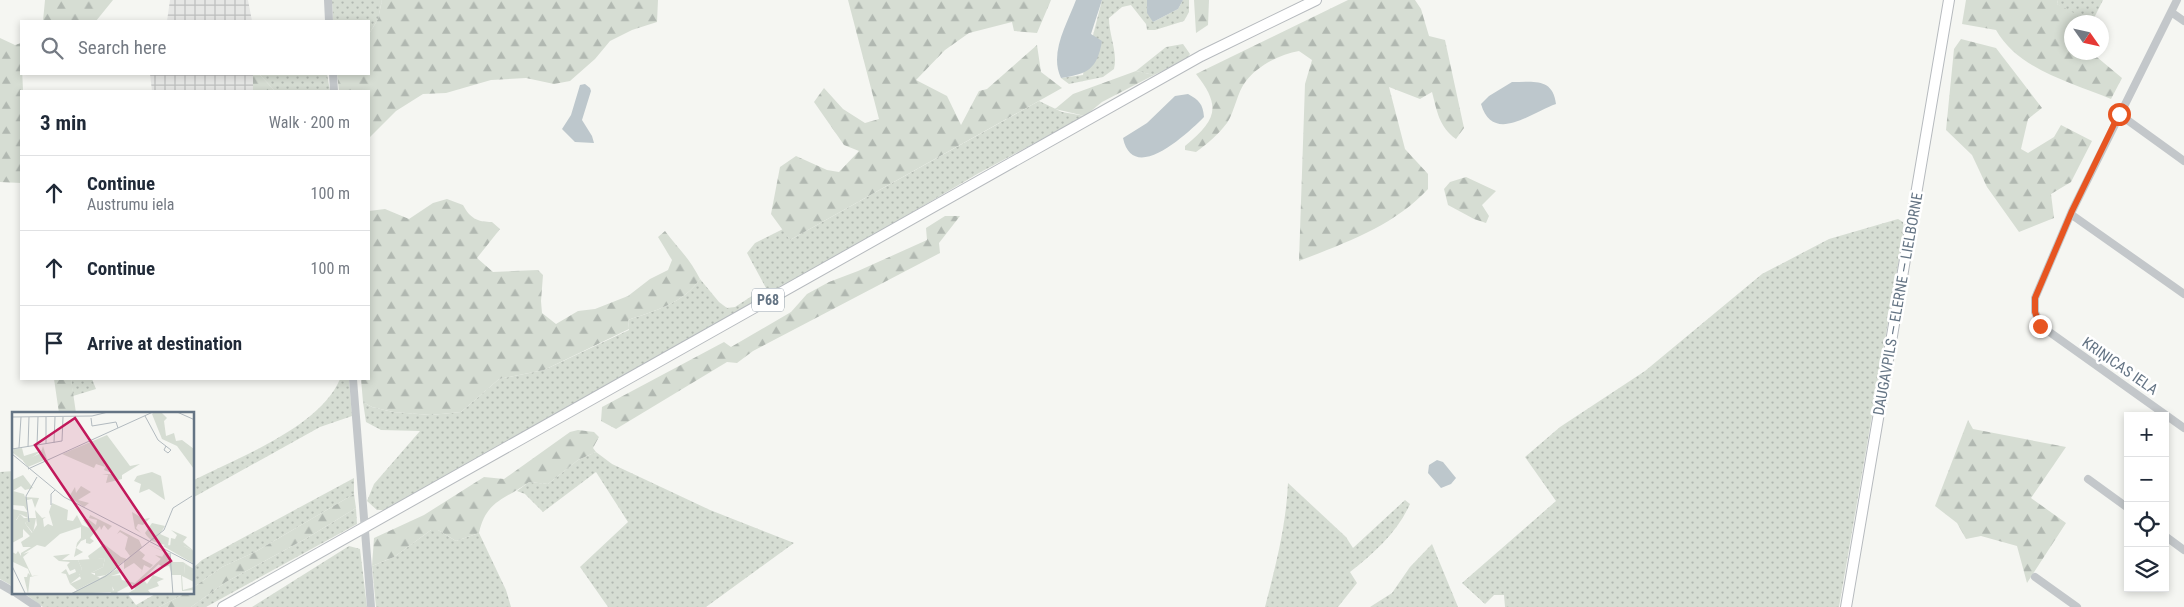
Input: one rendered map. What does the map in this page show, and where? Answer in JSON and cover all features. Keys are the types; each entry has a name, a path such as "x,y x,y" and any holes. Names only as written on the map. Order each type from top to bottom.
{"main road":[{"name":"P68","path":"224,607 1201,56 1316,0"},
{"name":"DAUGAVPILS — ELERNE — LIELBORNE","path":"1846,607 1949,0"}],"street":[{"path":"328,0 329,20"},
{"path":"2177,0 2119,114 2072,215 2184,294"},
{"path":"2171,12 2184,21"},
{"path":"333,75 334,90"},
{"path":"2119,114 2184,161"},
{"name":"KRIŅICAS IELA","path":"2072,215 2035,298 2035,312 2040,326 2184,428"},
{"path":"353,380 363,529 371,607"},
{"path":"2088,479 2124,505"},
{"path":"2169,539 2184,550"},
{"path":"2035,577 2077,607"},
{"path":"0,584 12,591"},
{"path":"17,594 37,607"}],"shaded area":[{"path":"170,0 248,0 252,20 167,20"},
{"path":"1076,0 1102,0 1091,34 1102,41 1097,58 1089,69 1078,75 1061,78 1057,59 1058,49"},
{"path":"1147,0 1183,0 1178,9 1153,22 1147,13"},
{"path":"150,75 253,75 253,90 152,90"},
{"path":"1512,82 1534,82 1546,85 1551,89 1556,104 1514,122 1504,124 1494,122 1487,116 1481,104 1489,96"},
{"path":"585,84 591,91 582,120 594,143 575,142 562,129 571,115 580,85"},
{"path":"1188,94 1198,100 1203,109 1204,117 1196,125 1174,144 1161,152 1137,157 1129,151 1123,138 1147,123 1175,96"},
{"path":"1437,460 1443,462 1456,478 1451,484 1441,488 1428,473 1429,465"}],"green space":[{"path":"45,0 113,0 97,20 43,20"},
{"path":"332,0 382,0 378,19 370,32 370,20 333,20"},
{"path":"382,0 658,0 657,22 632,30 610,41 595,59 570,81 554,84 526,78 491,80 446,93 423,94 396,111 370,137 370,90 339,90 337,75 370,75 370,32 378,19"},
{"path":"848,0 1051,0 1037,33 1014,31 1012,22 969,33 945,50 916,80 947,96 961,125 979,91 987,89 1037,45 1041,72 1062,88 790,240 771,214 780,167 796,156 827,170 839,172 859,151 844,145 814,102 824,88 843,109 865,123 879,119"},
{"path":"1102,0 1147,0 1153,22 1178,9 1183,0 1189,0 1189,12 1184,21 1155,30 1147,30 1146,24 1131,5 1122,7 1109,18 1115,56 1114,69 1103,77 1069,84 1061,78 1083,75"},
{"path":"1194,0 1209,0 1208,25 1196,33"},
{"path":"1348,0 1415,0 1421,9 1429,36 1445,40 1464,128 1456,139 1450,134 1442,124 1432,92 1420,99 1389,87 1405,149 1428,174 1428,189 1400,213 1368,232 1299,261 1305,84 1312,60 1299,51 1263,65 1243,85 1227,123 1196,152 1185,150 1185,146 1209,121 1212,105 1205,86 1196,74"},
{"path":"1966,0 2058,0 2057,4 2076,15 2064,15 2064,60 2100,60 2122,78 2111,99 2063,80 2032,65 2006,44 1996,30 1962,24"},
{"path":"2058,0 2103,0 2096,15 2072,15 2057,4"},
{"path":"0,38 15,45 20,43 20,75 22,75 23,90 20,90 20,183 0,182"},
{"path":"1961,39 1996,48 2042,108 2028,119 2021,149 2028,153 2054,137 2061,125 2092,141 2071,182 2051,194 2054,218 2019,232 1987,187 1972,155 1946,130 1954,49"},
{"path":"1183,44 1190,54 1187,59 1154,75 1136,71 1166,47"},
{"path":"1136,71 1154,75 1102,102 1085,116 1055,109 1073,94"},
{"path":"253,75 260,75 274,90 253,90"},
{"path":"260,75 327,75 330,90 274,90"},
{"path":"1039,101 1062,112 1085,116 979,173 775,293 766,288 747,253 755,243 783,229 790,240"},
{"path":"1466,177 1496,191 1482,205 1489,216 1486,223 1474,219 1448,205 1444,189 1450,182"},
{"path":"447,199 463,205 474,218 492,222 500,229 477,258 493,272 538,270 543,275 542,313 556,324 578,311 595,309 628,296 650,279 668,270 672,260 658,237 665,231 700,279 686,294 677,300 628,320 629,329 544,370 499,379 461,412 431,415 393,412 372,407 363,402 361,380 370,380 370,211 385,209 409,219 433,203"},
{"path":"945,216 960,216 939,243 940,253 753,351 737,363 727,362 616,429 601,421 602,407 724,342 731,347 791,312 807,294 829,282 927,240 926,228"},
{"path":"1898,219 1903,222 1904,230 1839,607 1505,607 1504,595 1494,595 1485,604 1462,583 1556,501 1525,457 1560,427 1645,371 1762,274 1829,239"},
{"path":"700,279 719,302 727,308 735,307 758,292 763,297 386,510 377,510 367,501 374,484 420,431 381,430 366,422 363,402 372,407 393,412 431,415 461,412 499,379 544,370 629,330 628,320 677,300 686,294"},
{"path":"54,380 71,380 76,412 59,412"},
{"path":"71,380 92,380 96,389 73,396"},
{"path":"339,380 349,380 352,416 320,427 195,496 195,480 276,439 315,412 330,396"},
{"path":"1968,420 1973,429 2066,447 2031,498 2066,523 2027,583 2017,546 1981,536 1966,539 1957,523 1935,506"},
{"path":"578,430 594,432 599,437 593,448 596,452 578,460 548,484 529,482 498,502 486,514 479,533 456,541 438,530 431,530 394,557 372,566 374,538 424,515 484,477 504,479 570,432"},
{"path":"596,452 612,464 710,510 794,543 706,607 608,607 580,567 628,522 596,472 543,512 525,494 517,491 529,482 548,484 578,460"},
{"path":"12,471 12,586 0,579 0,472"},
{"path":"354,478 354,494 255,552 222,567 195,586 195,566 202,560"},
{"path":"1288,483 1346,537 1353,548 1405,500 1410,504 1392,533 1376,550 1350,572 1357,583 1338,607 1265,607 1283,530"},
{"path":"354,494 356,508 307,538 226,582 191,607 159,607 184,594 195,594 195,586 222,567 255,552"},
{"path":"356,508 357,524 206,607 191,607 226,582 307,538"},
{"path":"431,530 438,530 456,541 479,533 506,590 511,607 376,607 372,566 394,557"},
{"path":"1432,544 1458,607 1370,607 1392,593 1410,567"},
{"path":"349,546 360,549 367,607 252,607"},
{"path":"25,594 128,594 136,605 155,594 184,594 159,607 43,607"}],"route":[{"path":"2040,326 2035,312 2035,298 2072,215 2072,211 2119,114"}]}
